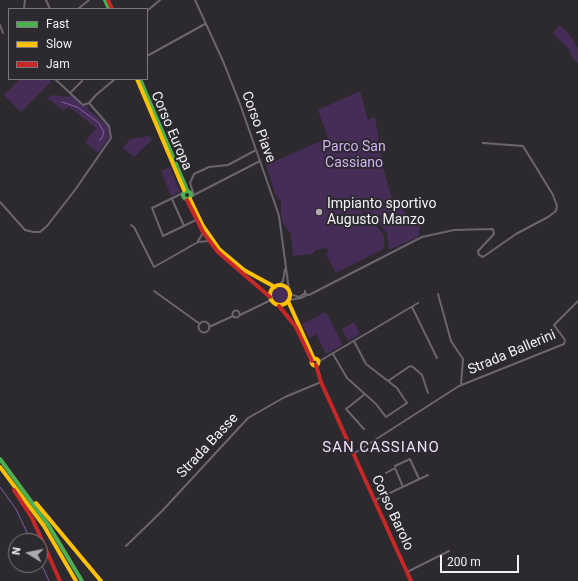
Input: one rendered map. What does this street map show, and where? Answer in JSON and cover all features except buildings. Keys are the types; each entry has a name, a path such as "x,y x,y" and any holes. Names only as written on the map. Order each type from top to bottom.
{"main road":[{"name":"Corso Europa","path":"139,80 185,191"},
{"name":"Corso Europa","path":"139,80 185,191"},
{"path":"185,191 190,198 203,226 219,249 244,270 277,286 284,286 289,292 289,300 279,306 228,262 203,232 196,220 190,198"},
{"path":"271,299 271,291 277,286"},
{"name":"Corso Barolo","path":"289,300 315,362 321,382 411,581"},
{"name":"Corso Barolo","path":"279,306 296,327 315,362"},
{"path":"0,459 101,581"},
{"path":"0,468 32,518 60,581"},
{"path":"0,468 44,526 76,581"},
{"path":"24,489 60,542 82,581"}],"street":[{"path":"79,8 89,0"},
{"path":"148,10 160,0"},
{"name":"Corso Piave","path":"196,0 205,24 223,61 279,216 289,292"},
{"path":"148,55 205,24"},
{"path":"0,25 3,33"},
{"path":"56,80 83,104 89,103 114,80"},
{"path":"70,93 82,81"},
{"path":"0,202 25,230 40,232 47,226 71,196 111,138 109,126 89,103"},
{"path":"289,300 309,295 316,290 422,237 454,230 493,229 494,234 478,251 479,255 483,256 516,234 556,212 557,206 553,195 523,146 483,143"},
{"path":"256,150 228,165 208,167 194,174 190,183 190,198 260,161"},
{"name":"Corso Europa","path":"185,191 152,208 163,236 196,220"},
{"path":"172,199 184,226"},
{"path":"131,225 154,267 198,242 202,238 203,232"},
{"path":"198,242 209,241"},
{"path":"277,286 283,281 285,266"},
{"path":"289,292 299,297 305,293 306,290 316,290"},
{"path":"154,291 200,324"},
{"path":"309,295 310,291"},
{"path":"305,293 309,295"},
{"name":"Strada Ballerini","path":"438,294 451,341 463,359 461,386"},
{"path":"200,324 199,329 203,332 208,330 209,327 233,316 237,318 271,299"},
{"name":"Strada Ballerini","path":"353,454 461,386 564,344 565,340 554,325 578,301"},
{"path":"315,362 333,354 418,303"},
{"path":"412,306 437,358"},
{"path":"233,316 235,311 239,312 240,315"},
{"path":"200,324 206,322 209,327"},
{"path":"333,354 348,378 376,404 386,417 407,404 402,394 366,364 354,341"},
{"path":"388,381 410,366 422,376 428,393"},
{"name":"Strada Basse","path":"126,546 162,511 248,418 285,397 321,382"},
{"path":"364,429 346,409 365,394"},
{"path":"395,466 410,459 419,479"},
{"path":"386,473 395,468 403,487"},
{"path":"375,500 428,475"},
{"path":"407,572 448,551"}],"green space":[{"path":"559,25 569,34 578,48 578,63 572,57 568,48 553,34"},
{"path":"19,80 49,80 51,82 21,112 4,95"},
{"name":"Parco San Cassiano","path":"360,91 368,120 375,117 383,167 391,196 409,217 416,220 420,225 418,237 389,250 387,233 372,216 357,207 381,231 384,237 384,246 383,249 336,273 326,254 329,252 327,248 316,250 312,254 293,256 291,234 283,223 281,215 281,201 275,194 266,165 328,138 318,110"},
{"path":"53,95 69,97 71,95 83,106 87,105 88,109 108,126 109,138 98,153 85,142 96,128 69,107 63,110 47,98"},
{"path":"149,136 152,140 134,157 123,148 130,139"},
{"path":"170,167 180,192 171,196 161,171"},
{"path":"280,287 286,289 288,295 286,301 280,303 274,301 272,295 274,289"},
{"path":"326,312 343,345 326,354 316,334 309,338 302,324"},
{"path":"354,322 360,334 348,341 342,329"}],"waterway":[{"path":"62,102 77,107 98,122 104,132 102,138 99,140"},
{"path":"0,487 16,509 27,533"},
{"path":"45,573 49,581"}],"traffic: fast":[{"path":"105,0 109,8"},
{"path":"140,80 187,190"},
{"path":"185,191 189,191 191,195 189,199 185,199 183,197 183,193 185,191"},
{"path":"0,459 49,526 82,581"}],"traffic: slow":[{"path":"137,80 184,190"},
{"path":"190,199 203,226 219,249 244,270 275,287"},
{"path":"280,285 287,288 290,295 287,302 280,305 273,302 270,295 273,288 280,285"},
{"path":"288,301 314,359"},
{"path":"315,359 318,362 315,365 312,362 315,359"},
{"path":"0,467 44,526 76,581"},
{"path":"36,503 101,581"}],"traffic: jam":[{"path":"108,0 112,8"},
{"path":"187,200 203,232 218,252 270,297"},
{"path":"279,306 296,327 312,361"},
{"path":"316,365 321,382 411,581"},
{"path":"14,490 32,518 60,581"}],"place":[{"name":"Impianto sportivo Augusto Manzo","path":"319,212"}],"district":[{"name":"SAN CASSIANO","path":"381,448"}]}
